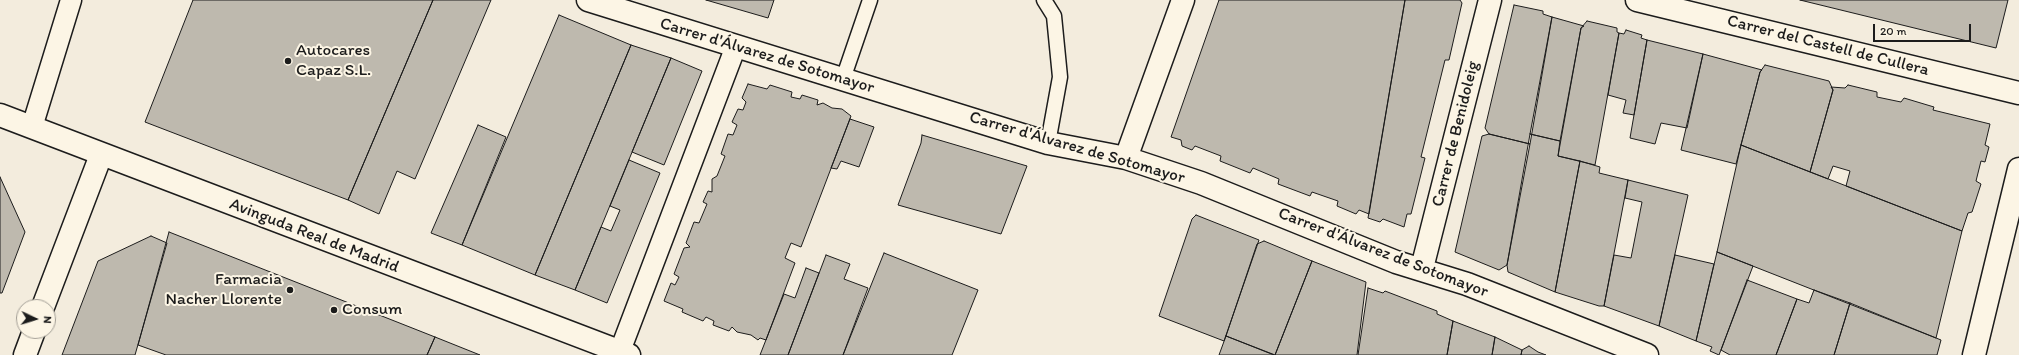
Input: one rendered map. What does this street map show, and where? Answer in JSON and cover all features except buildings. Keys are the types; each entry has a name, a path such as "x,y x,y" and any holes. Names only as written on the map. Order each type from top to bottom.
{"street":[{"path":"32,127 71,0"},
{"name":"Carrer d'Álvarez de Sotomayor","path":"588,0 1048,143 1126,158 1201,183 1396,262 1422,268 1647,355"},
{"path":"1126,158 1183,0"},
{"name":"Carrer de Benidoleig","path":"1422,268 1490,0"},
{"name":"Carrer del Castell de Cullera","path":"1644,1 2019,92"},
{"path":"625,353 736,46"},
{"name":"Avinguda Real de Madrid","path":"0,115 625,353"},
{"path":"46,299 101,154"},
{"path":"1974,355 2019,169"},
{"path":"25,355 31,339"}],"lane":[{"path":"843,79 870,0"},
{"path":"1044,0 1054,16 1060,77 1048,143"}],"place":[{"name":"Autocares Capaz S.L.","path":"288,61"},
{"name":"Farmacia Nacher Llorente","path":"290,290"},
{"name":"Consum","path":"334,310"}]}
